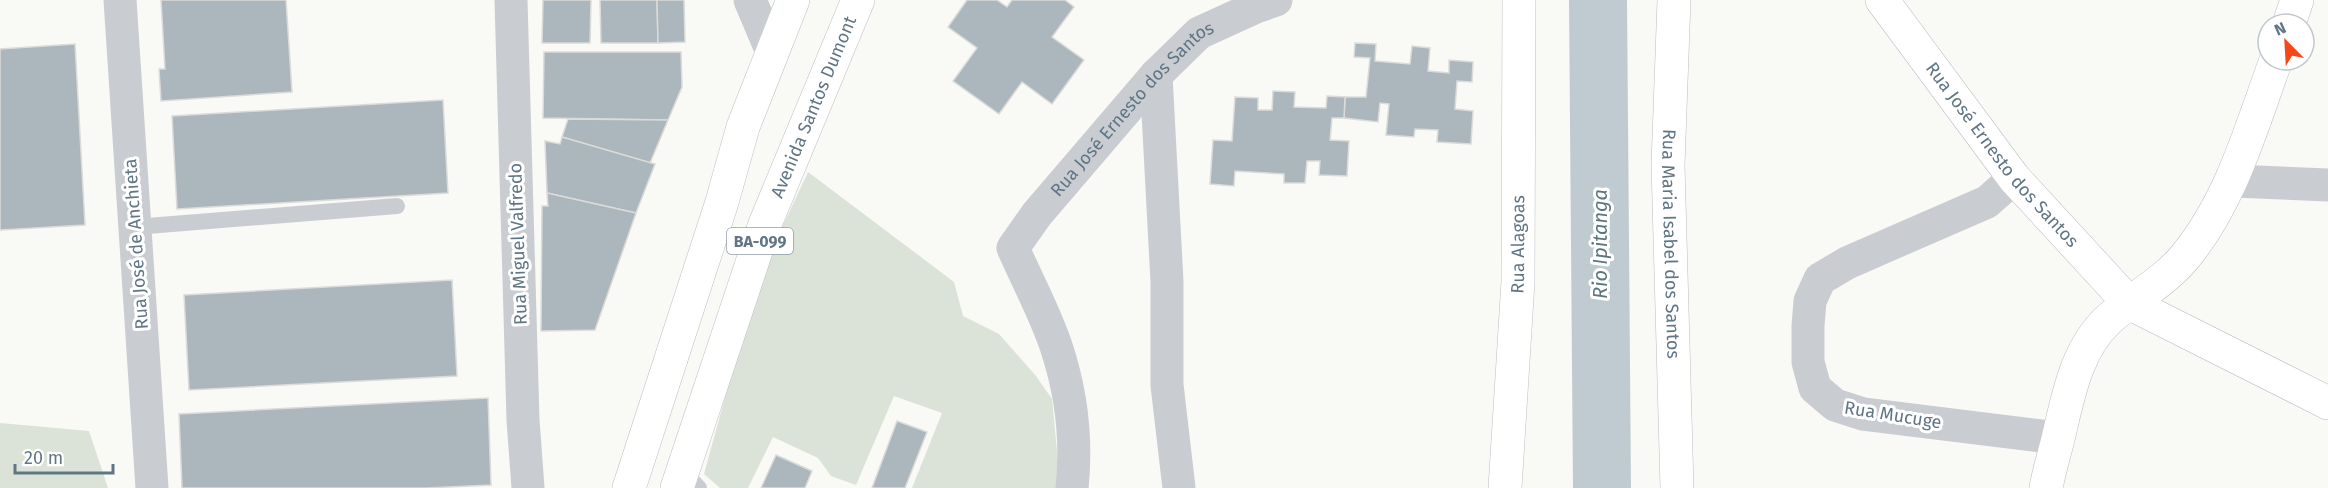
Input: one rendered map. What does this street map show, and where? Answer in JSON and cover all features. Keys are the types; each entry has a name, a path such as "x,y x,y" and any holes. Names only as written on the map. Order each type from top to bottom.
{"main road":[{"name":"BA-099","path":"629,488 722,202 743,127 794,0"},
{"name":"Avenida Santos Dumont","path":"686,482 765,224 858,0"},
{"name":"Rua Alagoas","path":"1505,488 1518,282 1519,0"},
{"name":"Rua Maria Isabel dos Santos","path":"1674,0 1668,165 1677,488"},
{"name":"Rua José Ernesto dos Santos","path":"1882,0 2014,178 2129,303"},
{"path":"2046,488 2067,395 2091,341 2108,320 2156,284 2183,259 2233,181 2272,72"},
{"path":"2129,303 2328,402"}],"street":[{"name":"Rua José de Anchieta","path":"120,0 152,488"},
{"name":"Rua Miguel Valfredo","path":"511,0 523,420 528,488"},
{"path":"750,0 772,52"},
{"name":"Rua José Ernesto dos Santos","path":"1072,488 1075,462 1067,386 1056,344 1013,248 1037,214 1156,75 1200,33 1276,0"},
{"path":"1156,75 1167,282 1167,385 1179,488"},
{"name":"Rua Mucuge","path":"2014,178 1987,202 1847,263 1820,279 1810,301 1808,362 1815,388 1835,405 1863,414 2058,438"},
{"path":"2233,181 2328,185"}],"lane":[{"path":"135,227 397,206"}],"shaded area":[{"path":"808,172 954,282 963,316 999,334 1036,376 1052,399 1060,483 1058,488 912,488 942,413 894,396 856,485 831,476 818,458 773,437 748,488 720,488 704,474 757,281"},
{"path":"0,423 89,431 108,488 0,488"}],"building":[{"path":"161,0 286,0 292,92 161,101 159,69 165,69"},
{"path":"543,0 591,0 590,43 542,43"},
{"path":"600,0 657,0 658,43 601,43"},
{"path":"657,0 684,0 685,42 658,43"},
{"path":"967,0 997,0 1007,7 1012,0 1065,0 1074,7 1052,37 1084,60 1052,104 1022,82 999,114 953,81 977,48 948,27"},
{"path":"1355,43 1376,44 1375,61 1410,64 1412,46 1430,48 1428,71 1449,73 1449,60 1473,62 1472,82 1457,81 1455,109 1473,111 1471,144 1437,142 1438,130 1415,129 1414,137 1386,135 1389,104 1380,103 1378,122 1344,118 1345,97 1366,97 1370,58 1354,57"},
{"path":"75,44 85,225 0,230 0,49"},
{"path":"544,52 681,52 682,87 668,120 543,118"},
{"path":"1273,91 1295,92 1294,107 1326,108 1327,96 1345,97 1344,118 1332,118 1330,140 1349,141 1347,176 1319,175 1320,161 1307,161 1305,183 1284,183 1284,174 1235,171 1234,186 1210,184 1213,140 1232,141 1235,97 1258,98 1258,110 1272,110"},
{"path":"443,100 448,193 177,209 172,116"},
{"path":"568,119 668,120 650,163 562,137"},
{"path":"562,137 655,164 636,213 547,193 545,141 560,144"},
{"path":"547,193 636,213 595,330 541,331 542,206 548,206"},
{"path":"452,280 457,376 189,390 184,295"},
{"path":"488,398 491,485 426,488 182,488 179,414"},
{"path":"897,421 927,432 905,488 872,488"},
{"path":"776,455 812,471 805,488 761,488"}],"waterway":[{"name":"Rio Ipitanga","path":"1598,0 1602,488"}]}
